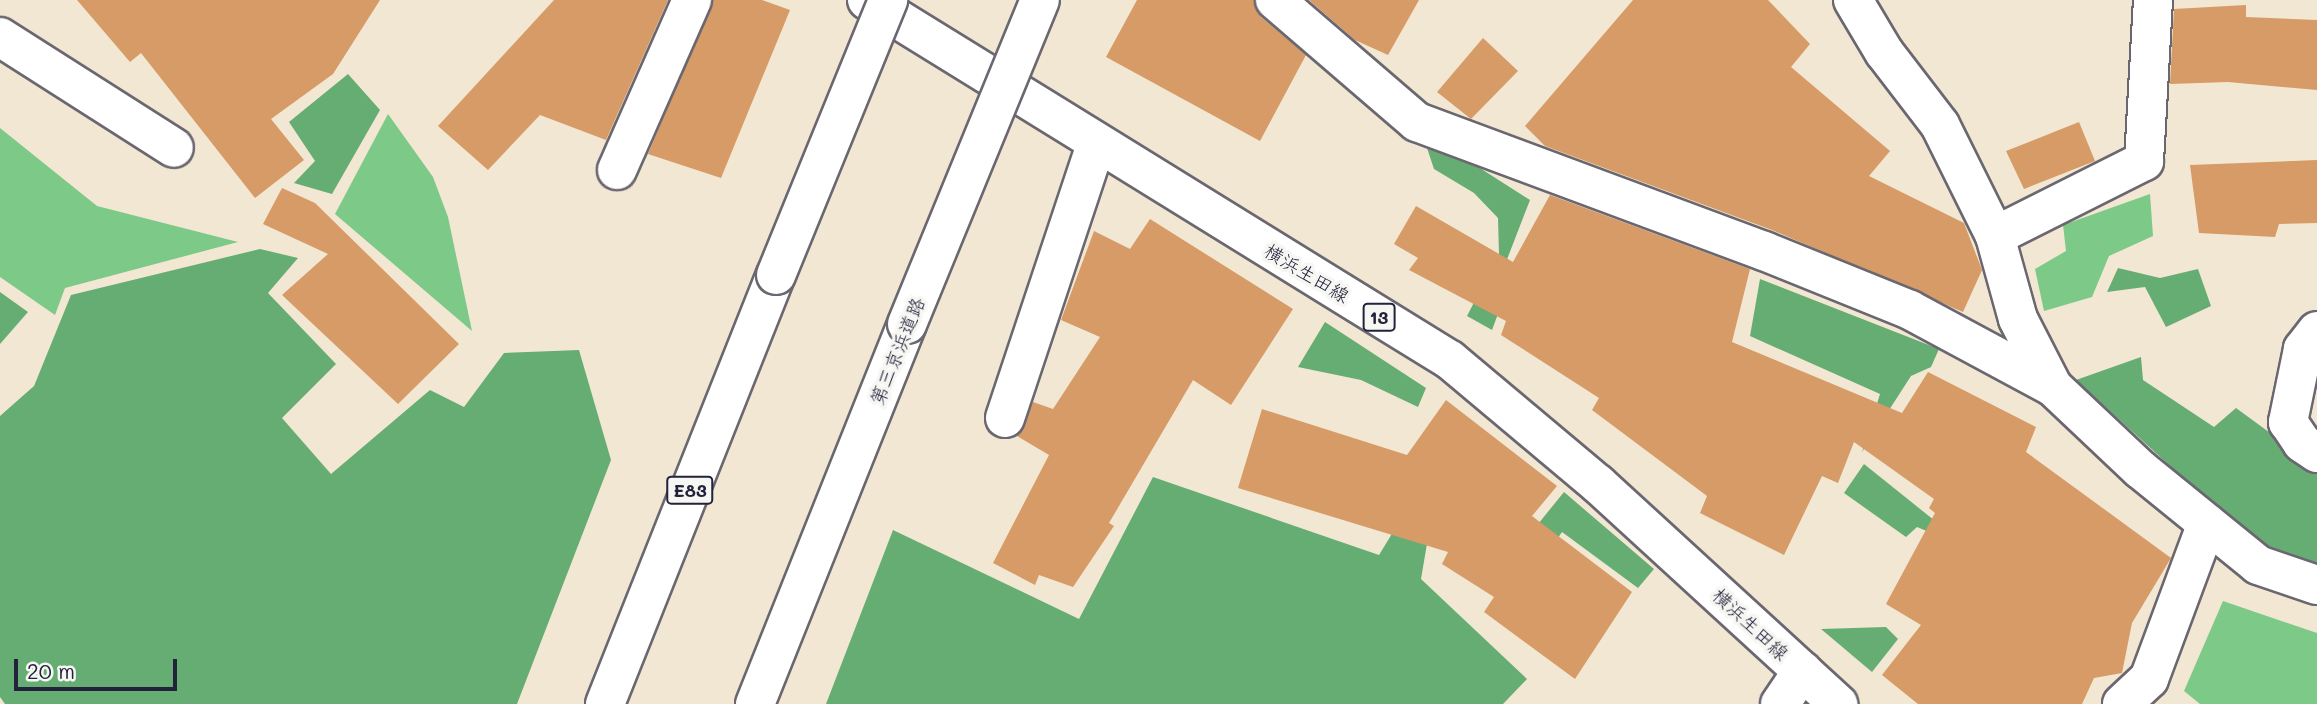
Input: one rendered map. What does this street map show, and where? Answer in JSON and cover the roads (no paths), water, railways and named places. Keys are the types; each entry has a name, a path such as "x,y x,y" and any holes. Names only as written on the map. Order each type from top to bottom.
{"main road":[{"path":"617,170 692,0"},
{"name":"横浜生田線","path":"867,0 1096,145 1450,360 1598,484 1838,704"},
{"name":"E83","path":"605,704 775,275 888,0"},
{"name":"第三京浜道路","path":"755,704 1040,0"},
{"path":"1275,0 1418,122 1764,251 1910,310 2053,387 2140,469 2258,565 2317,584"},
{"path":"1853,0 1884,52 1940,125 1995,236 2018,319 2053,387"},
{"path":"1995,236 2144,161 2153,0"},
{"path":"0,37 174,148"},
{"path":"1005,418 1096,145"},
{"path":"2317,331 2303,349 2288,422 2302,443 2317,453"},
{"path":"2122,704 2149,679 2207,523"},
{"path":"1780,704 1802,671"}]}
